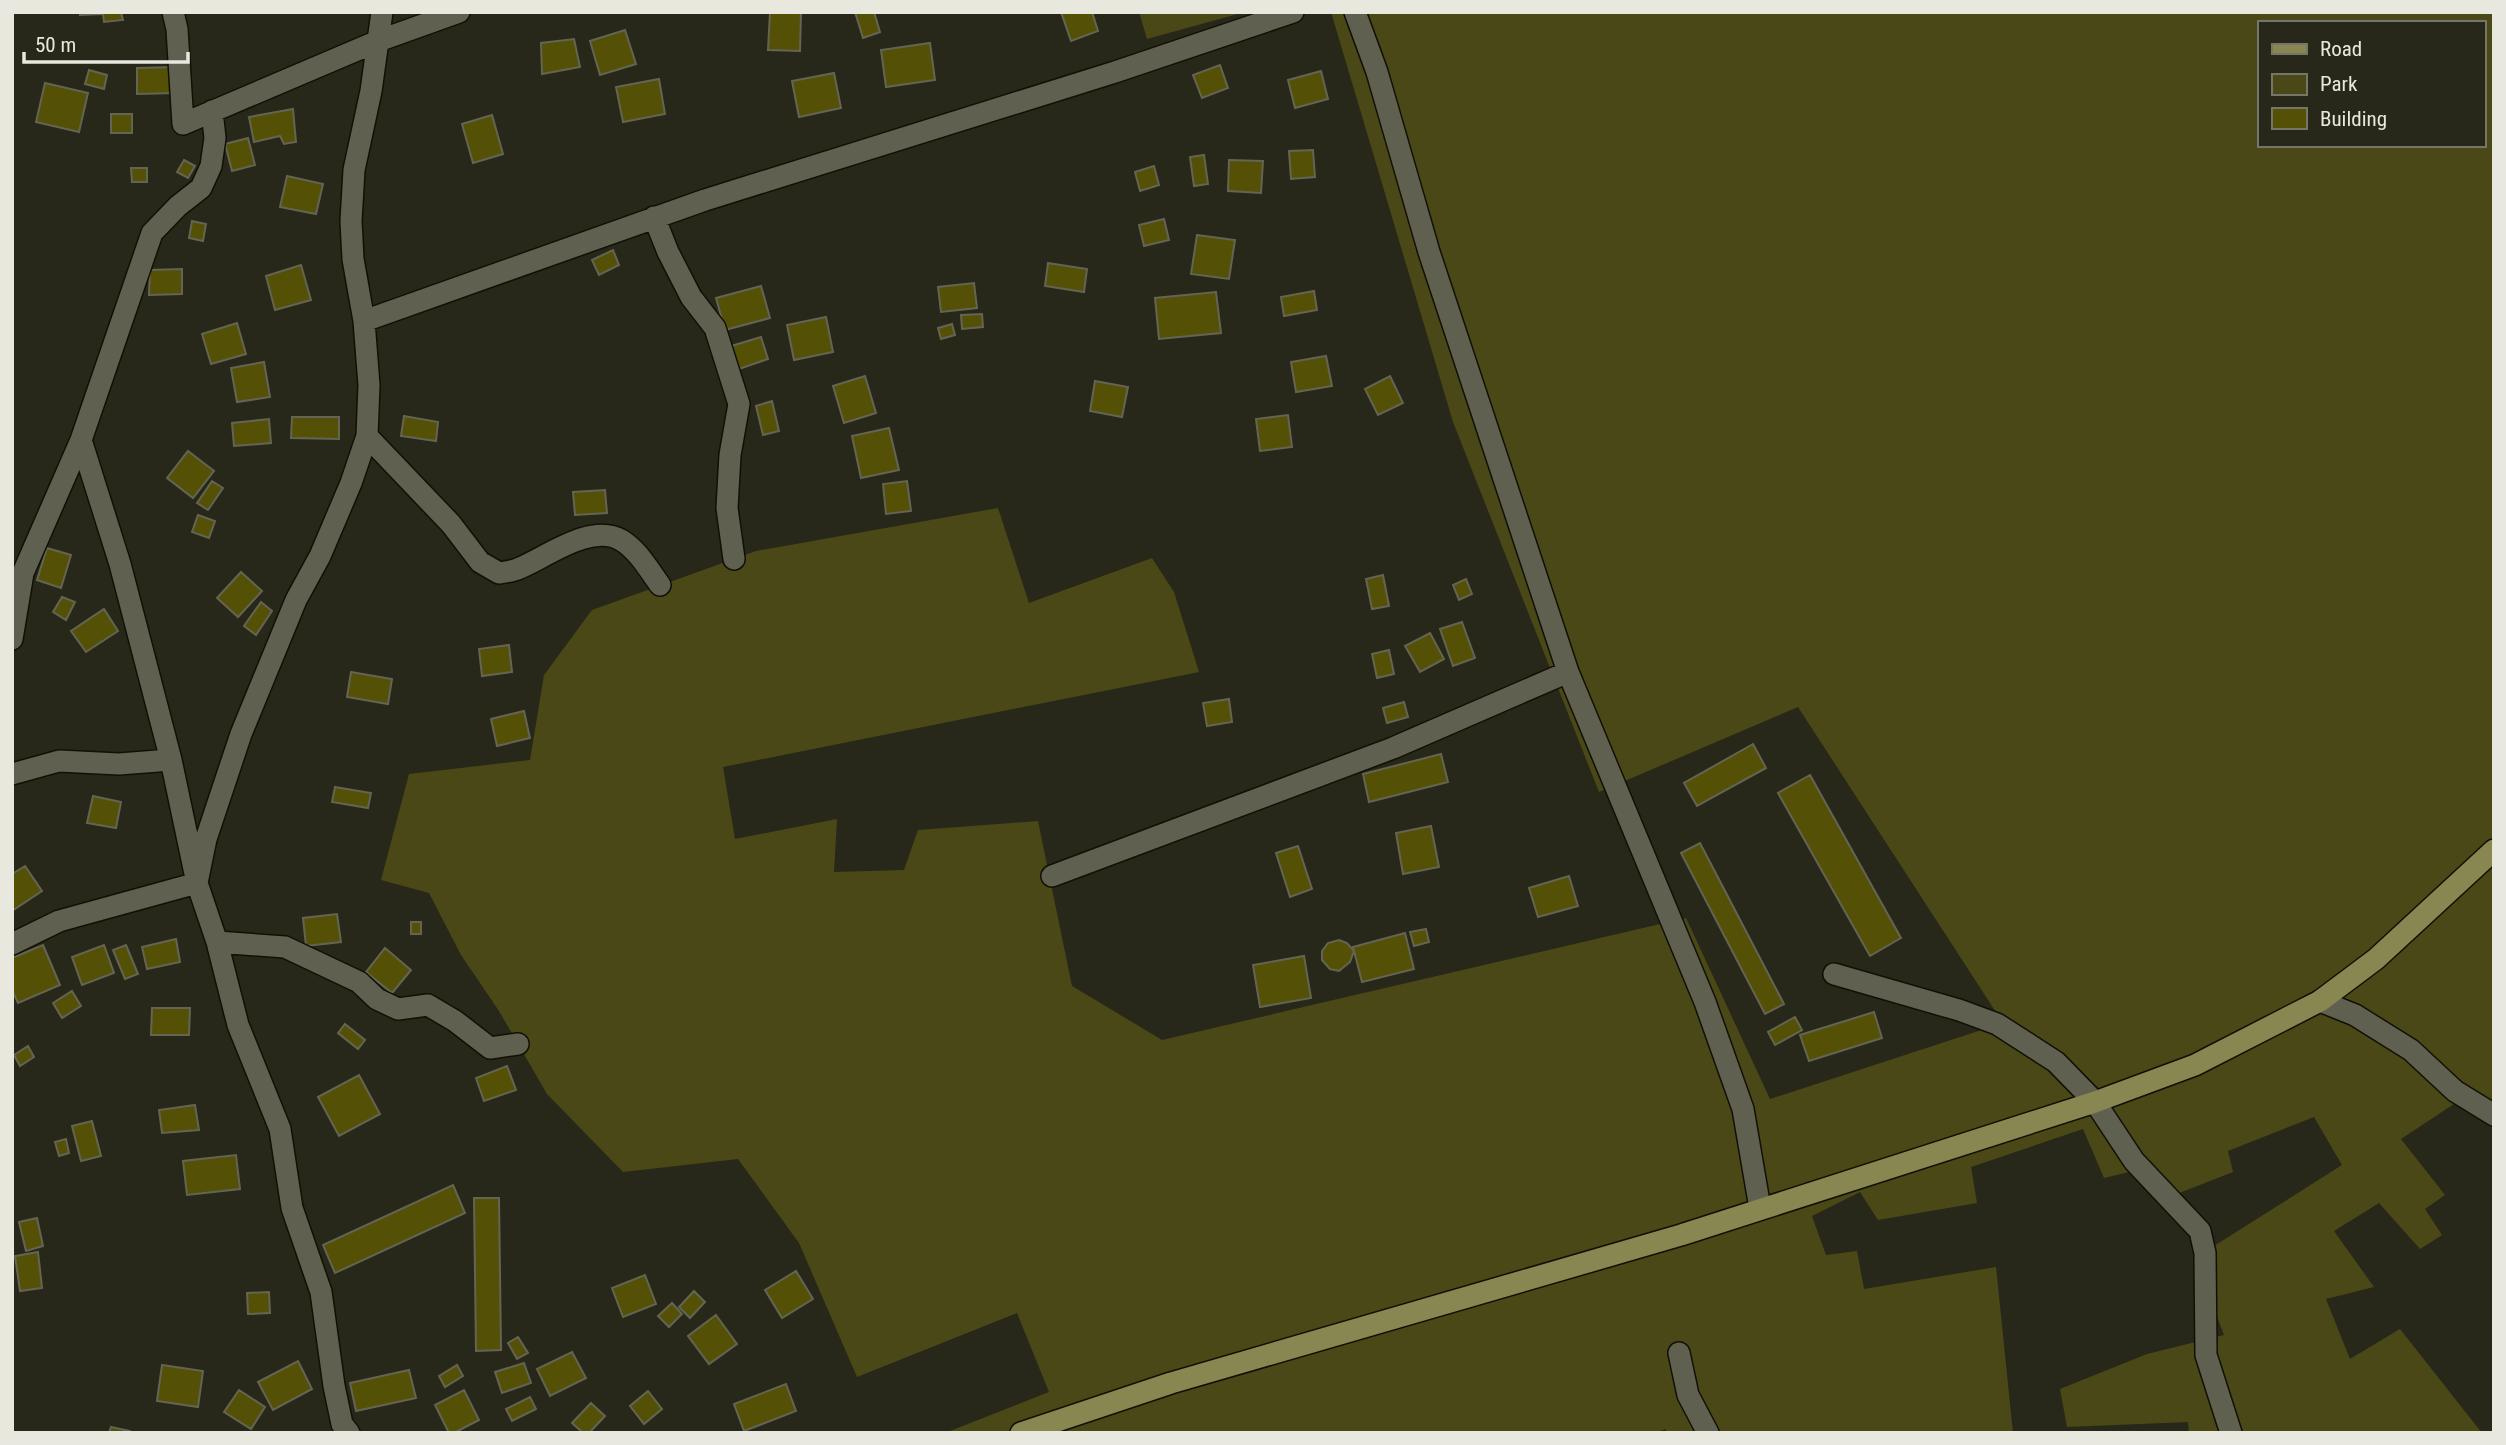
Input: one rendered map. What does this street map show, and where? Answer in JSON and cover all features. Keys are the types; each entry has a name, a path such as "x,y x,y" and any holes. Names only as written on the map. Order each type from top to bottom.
{"main road":[{"path":"1021,1433 1171,1383 1667,1239 2095,1102 2195,1065 2320,1001 2376,959 2494,850"}],"street":[{"path":"173,12 177,29 184,124 378,41 459,12"},
{"path":"197,883 206,839 241,734 296,600 320,556 367,436 369,385 364,321 353,259 351,221 354,170 371,91 382,12"},
{"path":"364,321 654,217 1115,72 1293,12"},
{"path":"1355,12 1377,72 1429,252 1568,672 1709,1014 1743,1109 1760,1208"},
{"path":"12,639 23,573 81,440 152,233 178,206 201,188 211,166 215,138 212,111"},
{"path":"654,217 691,297 715,328 739,404 730,455 727,508 734,559"},
{"path":"367,436 451,524 480,562 499,573 517,570 571,543 602,534 621,541 639,556 660,586"},
{"path":"81,440 120,564 172,760 197,883 238,1026 280,1129 292,1208 321,1292 334,1386 342,1424 349,1433"},
{"path":"1052,876 1393,748 1568,672"},
{"path":"12,774 59,761 119,764 172,760"},
{"path":"12,944 59,921 197,883"},
{"path":"216,942 285,947 359,982 377,999 398,1009 428,1005 455,1021 490,1048 518,1044"},
{"path":"1835,974 1959,1010 1997,1024 2056,1062 2095,1102 2134,1161 2200,1231 2205,1253 2206,1355 2231,1433"},
{"path":"2320,1001 2355,1015 2412,1050 2455,1091 2494,1115"},
{"path":"1679,1353 1688,1395 1707,1433"}],"green space":[{"path":"1139,12 1245,12 1147,39"},
{"path":"1331,12 2494,12 2494,1117 2469,1094 2401,1139 2445,1195 2425,1209 2442,1235 2420,1249 2379,1203 2334,1231 2374,1287 2326,1299 2350,1359 2400,1329 2482,1433 2189,1433 2188,1422 2067,1427 2060,1389 2147,1354 2224,1335 2195,1258 2342,1165 2314,1117 2228,1151 2233,1172 2164,1199 2154,1166 2104,1178 2083,1129 1971,1167 1977,1203 1878,1220 1860,1192 1812,1216 1826,1255 1857,1251 1864,1289 1996,1267 2013,1433 1666,1433 1666,1429 1655,1433 945,1433 1049,1392 1017,1313 857,1377 799,1243 738,1159 623,1172 547,1094 499,1011 461,955 429,893 381,880 409,774 530,760 544,675 592,610 756,551 998,508 1029,603 1152,558 1174,592 1199,672 723,767 735,839 837,819 834,872 904,870 918,830 1038,821 1072,986 1162,1040 1686,918 1770,1099 2003,1023 1798,707 1599,792 1453,422"}],"building":[{"path":"80,12 121,12 123,20 104,22 103,14 80,15"},
{"path":"770,12 801,12 800,51 768,50"},
{"path":"855,12 874,12 880,32 863,38"},
{"path":"1061,12 1092,12 1098,31 1071,41"},
{"path":"625,30 636,64 600,75 590,41"},
{"path":"574,39 580,67 542,74 541,43"},
{"path":"930,43 935,80 886,87 881,50"},
{"path":"1220,65 1228,88 1202,98 1193,75"},
{"path":"175,67 175,93 137,94 137,68"},
{"path":"89,70 107,75 104,89 85,84"},
{"path":"1321,71 1328,99 1295,108 1288,80"},
{"path":"834,73 841,108 799,117 792,81"},
{"path":"659,79 665,114 623,122 616,87"},
{"path":"45,83 88,93 79,132 36,122"},
{"path":"293,109 296,142 284,144 280,136 254,142 249,117"},
{"path":"111,114 132,114 132,133 111,133"},
{"path":"492,115 503,154 473,163 462,124"},
{"path":"248,138 255,165 232,171 225,144"},
{"path":"1313,150 1315,177 1291,179 1289,151"},
{"path":"1204,155 1208,184 1194,186 1190,157"},
{"path":"184,160 195,166 188,178 177,172"},
{"path":"1229,160 1263,161 1261,193 1228,191"},
{"path":"1154,166 1159,185 1140,191 1135,172"},
{"path":"131,168 147,168 147,182 132,182"},
{"path":"287,176 323,184 316,214 280,207"},
{"path":"1164,219 1169,240 1144,246 1139,225"},
{"path":"192,221 206,224 203,241 189,238"},
{"path":"1197,235 1235,240 1229,279 1191,274"},
{"path":"613,250 619,265 599,275 592,260"},
{"path":"1048,263 1087,269 1084,292 1045,286"},
{"path":"301,265 311,300 275,310 266,276"},
{"path":"182,269 182,294 149,295 150,270"},
{"path":"974,283 977,308 941,312 938,287"},
{"path":"761,286 770,318 725,330 716,298"},
{"path":"1314,291 1317,310 1284,316 1281,297"},
{"path":"1216,292 1221,333 1159,339 1155,298"},
{"path":"982,314 983,327 962,329 961,315"},
{"path":"826,317 833,352 794,360 787,325"},
{"path":"237,323 246,354 211,364 202,334"},
{"path":"952,324 955,335 941,339 938,328"},
{"path":"761,337 768,359 736,370 728,347"},
{"path":"1326,356 1332,386 1296,392 1291,362"},
{"path":"264,362 270,397 237,402 231,368"},
{"path":"865,376 876,413 844,423 833,386"},
{"path":"1390,376 1403,403 1378,415 1365,389"},
{"path":"1095,381 1128,387 1122,417 1090,411"},
{"path":"772,401 779,431 763,435 756,406"},
{"path":"1288,415 1292,447 1260,451 1256,419"},
{"path":"404,416 438,422 436,441 401,436"},
{"path":"292,417 339,417 339,439 291,438"},
{"path":"269,419 271,443 234,446 232,423"},
{"path":"889,428 899,470 861,478 852,436"},
{"path":"188,451 214,471 193,498 167,478"},
{"path":"212,481 223,488 208,510 197,503"},
{"path":"907,481 911,511 886,514 883,484"},
{"path":"605,490 607,513 575,515 573,492"},
{"path":"198,515 215,521 209,538 192,532"},
{"path":"47,548 71,555 61,588 37,580"},
{"path":"241,572 262,591 238,617 217,598"},
{"path":"1383,575 1389,606 1372,609 1366,579"},
{"path":"1466,579 1472,594 1459,600 1453,585"},
{"path":"62,597 75,602 66,620 53,612"},
{"path":"261,602 272,611 256,635 244,626"},
{"path":"104,609 118,631 86,652 71,631"},
{"path":"1462,622 1475,658 1453,666 1440,629"},
{"path":"1430,633 1444,659 1420,672 1405,646"},
{"path":"509,645 512,672 482,676 479,649"},
{"path":"1389,650 1394,674 1377,678 1372,654"},
{"path":"351,672 392,679 388,704 347,697"},
{"path":"1229,699 1232,722 1207,726 1203,703"},
{"path":"1404,702 1408,717 1387,723 1383,708"},
{"path":"524,711 530,738 497,746 491,719"},
{"path":"1753,744 1766,768 1697,806 1684,783"},
{"path":"1441,754 1448,782 1369,802 1363,774"},
{"path":"1810,775 1901,938 1870,956 1778,793"},
{"path":"335,787 371,793 368,808 332,802"},
{"path":"93,796 121,802 116,828 87,823"},
{"path":"1431,826 1439,867 1403,874 1396,833"},
{"path":"1700,843 1784,1004 1765,1014 1681,853"},
{"path":"1298,846 1312,889 1290,897 1276,853"},
{"path":"25,866 42,891 12,911 12,874"},
{"path":"1569,876 1578,906 1538,917 1529,888"},
{"path":"337,914 341,942 306,946 303,918"},
{"path":"411,922 421,922 421,934 411,934"},
{"path":"1426,929 1429,942 1414,946 1410,932"},
{"path":"1405,933 1414,969 1362,982 1353,947"},
{"path":"176,939 180,962 147,969 142,947"},
{"path":"1339,940 1347,943 1354,951 1350,962 1339,971 1330,969 1322,960 1322,951 1328,943"},
{"path":"43,945 60,985 18,1003 12,990 12,958"},
{"path":"104,945 114,973 82,985 72,957"},
{"path":"126,945 138,974 125,979 113,950"},
{"path":"385,948 411,970 392,993 366,972"},
{"path":"1304,956 1311,998 1260,1007 1253,965"},
{"path":"72,991 81,1006 62,1018 53,1003"},
{"path":"152,1008 190,1008 189,1035 151,1035"},
{"path":"1874,1012 1882,1038 1809,1061 1800,1035"},
{"path":"1795,1017 1802,1030 1775,1045 1768,1032"},
{"path":"345,1024 365,1040 358,1049 338,1033"},
{"path":"28,1046 34,1057 20,1066 14,1055"},
{"path":"507,1066 516,1090 484,1101 476,1078"},
{"path":"359,1075 380,1114 339,1136 318,1097"},
{"path":"195,1105 199,1130 162,1133 159,1110"},
{"path":"92,1121 101,1156 81,1161 72,1126"},
{"path":"66,1139 69,1153 59,1156 55,1142"},
{"path":"236,1155 240,1189 187,1195 183,1161"},
{"path":"453,1185 465,1213 335,1273 323,1245"},
{"path":"474,1198 499,1198 501,1350 476,1351"},
{"path":"37,1218 43,1246 26,1251 19,1222"},
{"path":"38,1252 42,1288 20,1291 15,1256"},
{"path":"796,1271 813,1299 782,1318 765,1290"},
{"path":"645,1275 656,1304 623,1317 612,1288"},
{"path":"694,1291 705,1302 690,1318 679,1307"},
{"path":"269,1292 270,1313 248,1314 247,1293"},
{"path":"672,1303 682,1314 669,1327 658,1316"},
{"path":"716,1315 737,1344 709,1364 688,1336"},
{"path":"518,1337 528,1353 517,1359 508,1343"},
{"path":"572,1352 586,1378 550,1396 537,1369"},
{"path":"298,1361 312,1389 273,1410 258,1382"},
{"path":"524,1363 531,1383 502,1393 495,1372"},
{"path":"162,1365 203,1371 198,1407 157,1401"},
{"path":"457,1365 463,1376 445,1387 439,1376"},
{"path":"409,1370 416,1398 356,1411 350,1383"},
{"path":"786,1384 796,1411 744,1431 734,1404"},
{"path":"239,1390 265,1407 251,1429 224,1412"},
{"path":"464,1390 479,1420 449,1433 435,1405"},
{"path":"648,1391 662,1409 644,1424 630,1406"},
{"path":"530,1397 536,1409 512,1421 506,1409"},
{"path":"591,1403 605,1416 589,1433 583,1433 572,1423"},
{"path":"111,1427 130,1431 130,1433 109,1433"}]}
